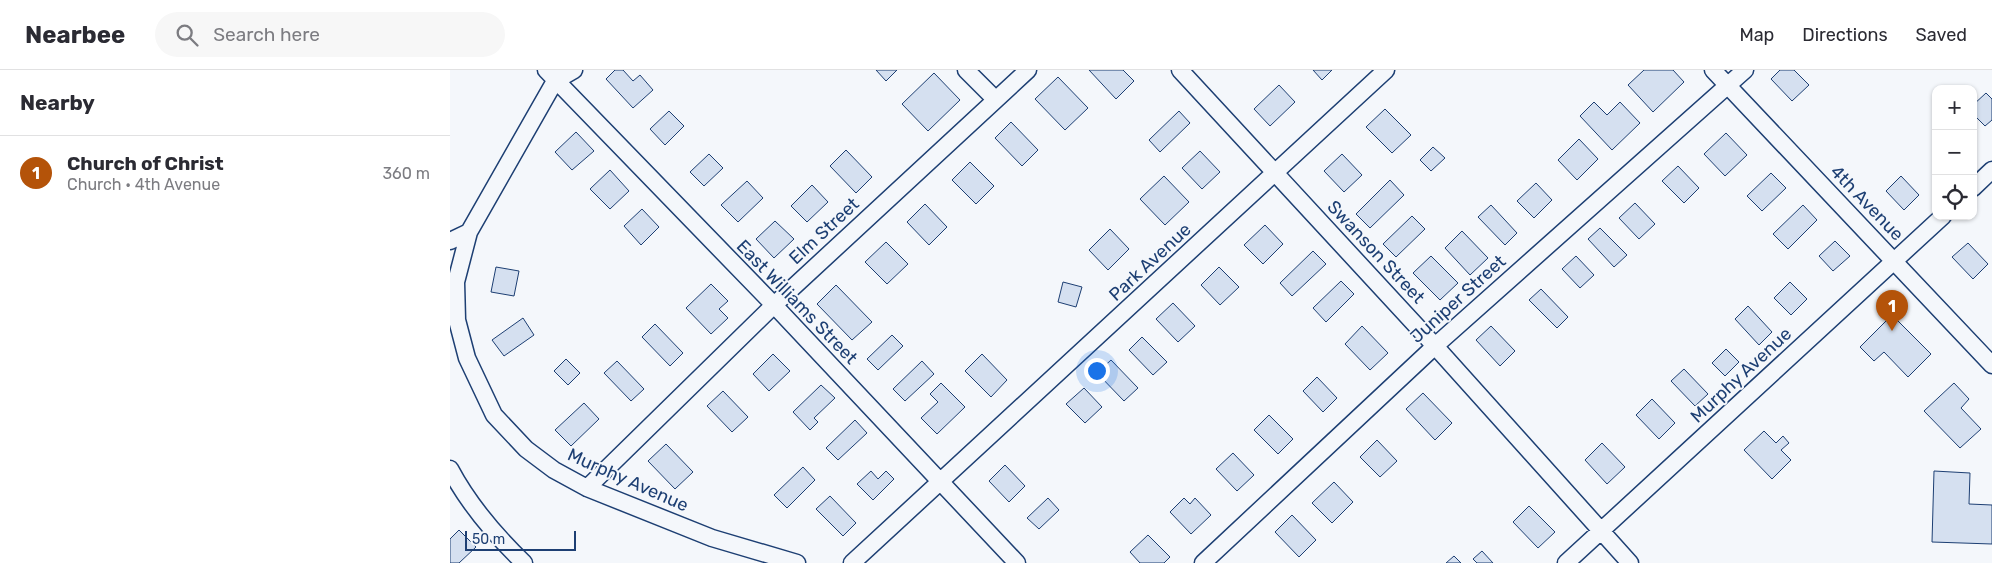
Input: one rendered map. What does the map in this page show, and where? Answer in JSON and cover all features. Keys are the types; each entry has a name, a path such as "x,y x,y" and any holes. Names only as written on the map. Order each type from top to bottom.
{"street":[{"path":"551,76 574,70"},
{"path":"966,70 995,99"},
{"name":"Elm Street","path":"587,488 774,305 1028,70"},
{"name":"Swanson Street","path":"1180,70 1435,346 1630,563"},
{"name":"Park Avenue","path":"852,563 1386,70"},
{"name":"4th Avenue","path":"1713,70 1992,365"},
{"name":"Juniper Street","path":"1203,563 1435,346 1745,70"},
{"name":"Murphy Avenue","path":"551,76 469,232 456,282 457,320 467,358 494,415 526,449 554,470 587,488 712,538 797,563"},
{"name":"East Williams Street","path":"551,76 774,305 1017,563"},
{"path":"1977,184 1992,170"},
{"name":"Murphy Avenue","path":"1566,563 1939,220"},
{"path":"450,241 469,232"},
{"path":"450,469 460,488 483,520 524,563"}],"building":[{"path":"615,70 623,70 633,81 640,75 653,90 633,108 606,79"},
{"path":"876,70 897,70 886,81"},
{"path":"1089,70 1123,70 1134,81 1116,99"},
{"path":"1313,70 1332,70 1322,80"},
{"path":"1644,70 1673,70 1684,82 1653,112 1628,85"},
{"path":"1780,70 1794,70 1809,85 1792,101 1771,79"},
{"path":"934,73 960,100 928,131 902,104"},
{"path":"1058,77 1088,108 1065,130 1035,99"},
{"path":"1279,85 1295,102 1270,126 1254,109"},
{"path":"1986,93 1992,99 1992,120 1985,126 1977,118 1977,101"},
{"path":"1594,102 1607,115 1620,102 1640,123 1612,150 1580,116"},
{"path":"1385,109 1411,135 1392,153 1366,127"},
{"path":"669,111 684,126 665,145 650,129"},
{"path":"1179,111 1190,123 1160,152 1149,140"},
{"path":"1011,122 1038,150 1022,166 995,138"},
{"path":"576,132 594,151 572,170 555,152"},
{"path":"1726,133 1747,155 1725,176 1704,154"},
{"path":"1579,139 1598,159 1577,180 1558,160"},
{"path":"1433,147 1445,158 1431,171 1420,160"},
{"path":"846,150 872,177 856,193 830,166"},
{"path":"1200,151 1220,172 1202,189 1182,168"},
{"path":"709,154 723,168 704,186 690,172"},
{"path":"1342,154 1362,175 1344,192 1324,171"},
{"path":"970,162 994,186 976,204 952,180"},
{"path":"1678,166 1699,188 1684,203 1662,181"},
{"path":"610,170 629,191 610,209 590,189"},
{"path":"1771,173 1786,188 1762,211 1747,196"},
{"path":"1164,176 1189,202 1165,225 1140,199"},
{"path":"1901,176 1919,195 1904,210 1886,191"},
{"path":"1390,180 1404,195 1370,228 1356,214"},
{"path":"747,181 763,198 738,222 721,205"},
{"path":"1536,183 1552,200 1534,218 1517,201"},
{"path":"812,185 828,202 807,222 791,206"},
{"path":"1635,203 1655,224 1639,239 1619,218"},
{"path":"925,204 947,227 929,245 907,222"},
{"path":"1491,205 1517,233 1505,245 1478,217"},
{"path":"1803,205 1817,220 1788,249 1773,234"},
{"path":"642,209 659,227 641,245 624,226"},
{"path":"1412,216 1425,229 1396,257 1383,244"},
{"path":"775,221 794,239 774,258 756,239"},
{"path":"1265,225 1283,244 1263,264 1244,245"},
{"path":"1600,228 1627,255 1614,267 1588,239"},
{"path":"1110,229 1129,249 1108,270 1089,250"},
{"path":"1462,231 1488,258 1470,275 1445,248"},
{"path":"1835,241 1850,256 1833,271 1819,256"},
{"path":"886,242 908,264 887,284 865,262"},
{"path":"1968,243 1988,264 1973,279 1952,257"},
{"path":"1313,251 1326,264 1292,296 1280,283"},
{"path":"1431,256 1458,283 1440,300 1413,273"},
{"path":"1576,256 1594,275 1580,288 1562,269"},
{"path":"496,267 519,271 514,296 491,292"},
{"path":"1219,267 1239,287 1220,305 1201,285"},
{"path":"1341,281 1354,294 1326,322 1313,308"},
{"path":"1063,282 1082,287 1076,307 1058,302"},
{"path":"1790,282 1807,299 1791,315 1774,298"},
{"path":"711,284 728,301 719,309 728,318 711,334 686,308"},
{"path":"836,285 872,322 852,340 817,304"},
{"path":"1541,289 1568,317 1557,328 1529,300"},
{"path":"1173,303 1195,326 1178,342 1156,319"},
{"path":"1748,306 1772,332 1759,345 1735,319"},
{"path":"1892,315 1931,354 1908,377 1884,352 1874,361 1860,347"},
{"path":"523,318 534,335 504,356 492,340"},
{"path":"655,324 683,353 670,366 642,337"},
{"path":"1362,326 1388,353 1370,370 1345,344"},
{"path":"1491,326 1515,351 1500,366 1476,340"},
{"path":"892,335 903,346 878,370 867,359"},
{"path":"1142,337 1167,362 1153,375 1129,350"},
{"path":"1726,349 1739,362 1725,376 1712,363"},
{"path":"773,354 790,371 769,391 753,374"},
{"path":"982,354 1007,380 991,397 965,371"},
{"path":"566,359 580,373 568,385 554,371"},
{"path":"1111,360 1138,388 1124,401 1097,373"},
{"path":"617,361 644,389 631,401 604,373"},
{"path":"922,361 934,374 905,401 893,389"},
{"path":"1684,369 1708,394 1695,406 1671,381"},
{"path":"1317,377 1337,398 1323,412 1303,391"},
{"path":"941,383 965,407 937,434 921,418 938,402 930,394"},
{"path":"1954,383 1969,399 1961,408 1981,429 1960,448 1924,411"},
{"path":"821,385 835,398 814,418 818,422 810,430 793,412"},
{"path":"1084,388 1102,407 1085,423 1066,404"},
{"path":"723,391 748,417 732,432 707,406"},
{"path":"1423,393 1452,423 1435,440 1406,409"},
{"path":"1652,399 1675,423 1659,439 1636,415"},
{"path":"584,403 599,419 571,446 555,430"},
{"path":"1269,415 1293,439 1278,454 1254,430"},
{"path":"855,420 867,433 838,460 826,448"},
{"path":"1764,431 1776,443 1783,436 1789,443 1781,450 1791,460 1772,479 1744,450"},
{"path":"1377,440 1397,461 1380,477 1360,457"},
{"path":"1602,443 1625,467 1607,484 1585,460"},
{"path":"666,444 693,472 675,489 648,461"},
{"path":"1233,453 1254,475 1237,491 1216,469"},
{"path":"1005,465 1025,486 1009,502 989,481"},
{"path":"803,467 815,480 787,508 774,495"},
{"path":"871,471 878,479 886,471 894,479 873,500 857,484"},
{"path":"1934,471 1970,473 1969,504 1992,505 1992,544 1932,542"},
{"path":"1334,482 1353,502 1332,523 1312,503"},
{"path":"830,496 856,523 843,536 816,509"},
{"path":"1048,498 1059,510 1039,529 1027,518"},
{"path":"1184,498 1190,504 1195,498 1211,515 1191,534 1170,512"},
{"path":"1529,506 1555,532 1538,548 1513,522"},
{"path":"1292,515 1316,540 1299,557 1275,532"},
{"path":"459,530 476,547 459,563 450,563 450,539"},
{"path":"1148,535 1170,557 1164,563 1140,563 1130,552"},
{"path":"1482,551 1493,563 1477,563 1473,559"},
{"path":"1454,556 1461,563 1446,563"}],"place":[{"name":"Church of Christ","path":"1892,331"}]}
